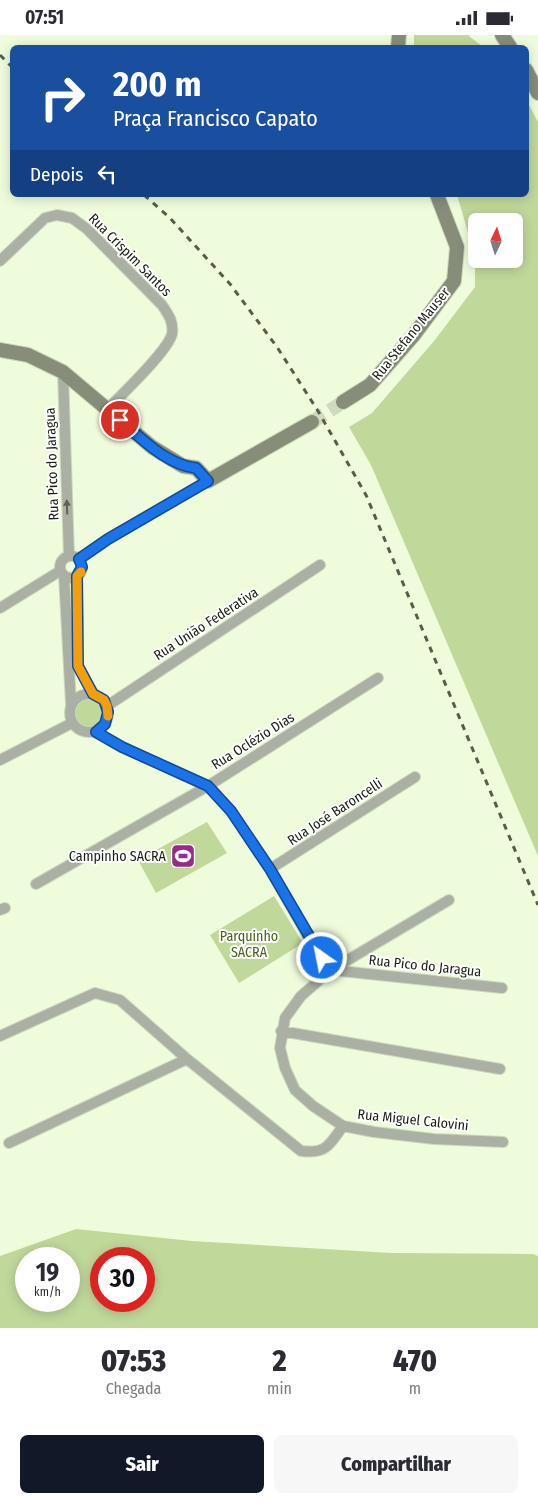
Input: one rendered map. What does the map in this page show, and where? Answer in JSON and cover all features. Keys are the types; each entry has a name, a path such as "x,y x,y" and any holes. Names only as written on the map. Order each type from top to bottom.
{"street":[{"path":"529,76 538,93"},
{"name":"Rua Stefano Mauser","path":"343,402 370,385 413,336 454,281 457,247 438,197"},
{"name":"Rua Crispim Santos","path":"0,261 45,218 57,215 72,218 87,229 162,305 172,319 172,334 164,349 108,409"},
{"path":"0,350 28,355 63,372 152,447 183,467 196,468 208,481"},
{"name":"Rua Pico do Jaragua","path":"63,372 74,557 82,567 77,576"},
{"path":"312,422 108,539 74,557 62,560 62,574 71,705 70,717 72,723 82,732 96,732 122,747 208,786 231,811 270,869 314,947 331,970"},
{"name":"Rua União Federativa","path":"107,706 320,565"},
{"path":"0,608 62,574 77,576 78,666 93,694 104,700 107,706 108,718 101,729 96,732"},
{"name":"Rua Oclézio Dias","path":"36,884 208,786 378,678"},
{"path":"71,705 81,696 93,694"},
{"path":"0,760 72,723"},
{"name":"Rua José Baroncelli","path":"270,869 414,777"},
{"name":"Rua Miguel Calovini","path":"449,900 331,970 293,1004 285,1018 281,1031 280,1049 285,1068 296,1090 313,1106 343,1126 424,1138 503,1142"},
{"name":"Rua Pico do Jaragua","path":"331,970 502,988"},
{"path":"0,1036 95,993 120,1000 290,1145 301,1151 316,1153 327,1148 343,1126"},
{"path":"281,1031 500,1069"},
{"path":"9,1143 187,1059"}],"green space":[{"path":"414,35 468,35 480,45 414,45"},
{"path":"529,105 538,122 538,856 371,465 349,427 372,413 434,341 475,287 475,268 523,268 523,213 468,213 468,232 458,197 529,197"},
{"path":"89,698 100,702 104,713 100,724 89,728 78,724 74,713 78,702"},
{"name":"Campinho SACRA","path":"207,822 227,853 156,893 138,860"},
{"name":"Parquinho SACRA","path":"274,896 303,943 239,983 210,935"},
{"path":"76,1229 192,1241 391,1253 533,1254 538,1256 538,1328 0,1328 0,1256 15,1251 15,1312 80,1312 80,1247 25,1247"}],"tunnel":[{"path":"312,422 343,402"}],"railway":[{"path":"0,55 10,65"},
{"path":"146,197 170,218 230,284 277,347 318,411 366,495 538,905"}],"slow traffic":[{"path":"81,572 77,576 78,666 93,694 104,700 108,716"}],"place":[{"name":"Campinho SACRA","path":"183,856"}],"route":[{"path":"120,420 152,447 183,467 196,468 208,481 108,539 79,559 82,567 77,576 78,666 93,694 104,700 108,712 105,724 96,732 122,747 208,786 231,811 270,869 322,958"}]}
